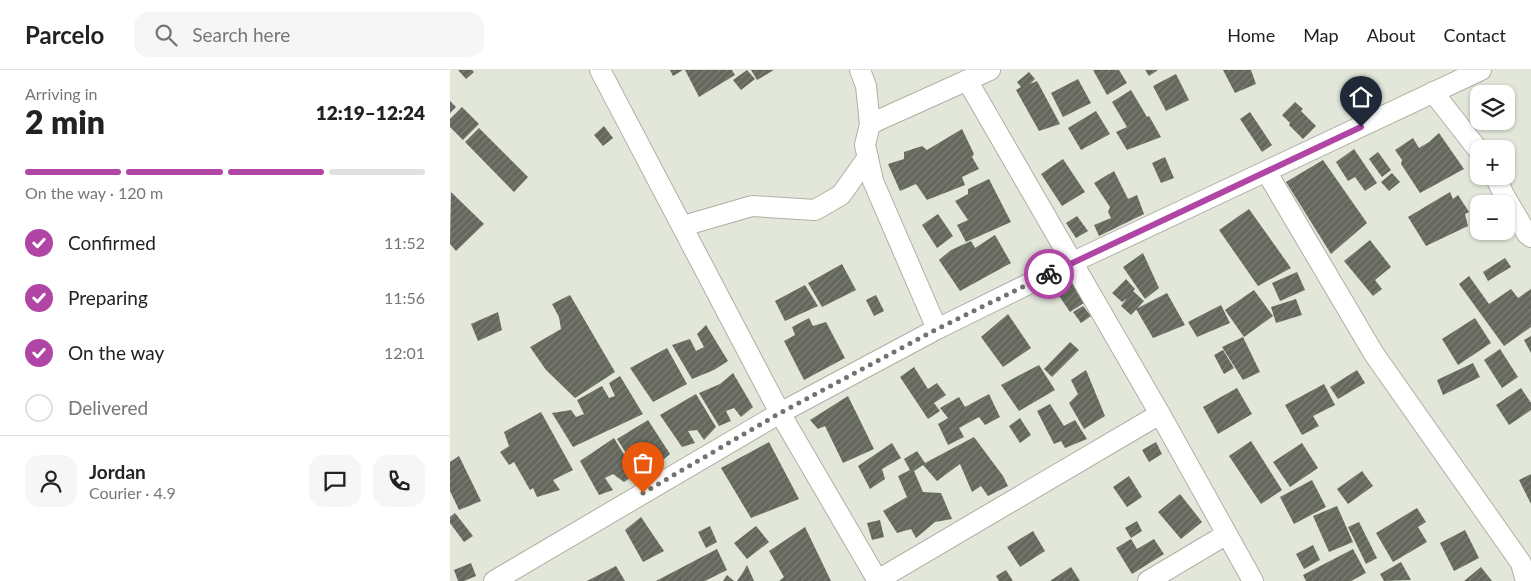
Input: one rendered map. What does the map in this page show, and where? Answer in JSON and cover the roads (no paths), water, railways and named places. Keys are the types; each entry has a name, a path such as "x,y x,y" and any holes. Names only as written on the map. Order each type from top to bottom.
{"street":[{"path":"600,70 780,413 877,581 1160,414"},
{"path":"860,70 866,86 870,124 865,145 873,181 937,329"},
{"path":"870,124 990,70"},
{"path":"494,581 780,413 937,329 1071,263 1433,92 1459,75 1481,70"},
{"path":"967,80 1071,263 1160,414 1253,581"},
{"path":"1433,92 1470,140"},
{"path":"683,226 752,206 814,210 841,195 868,157"},
{"path":"1266,172 1374,354 1521,563 1526,581"},
{"path":"1498,185 1531,237"},
{"path":"1148,581 1227,534"}]}
